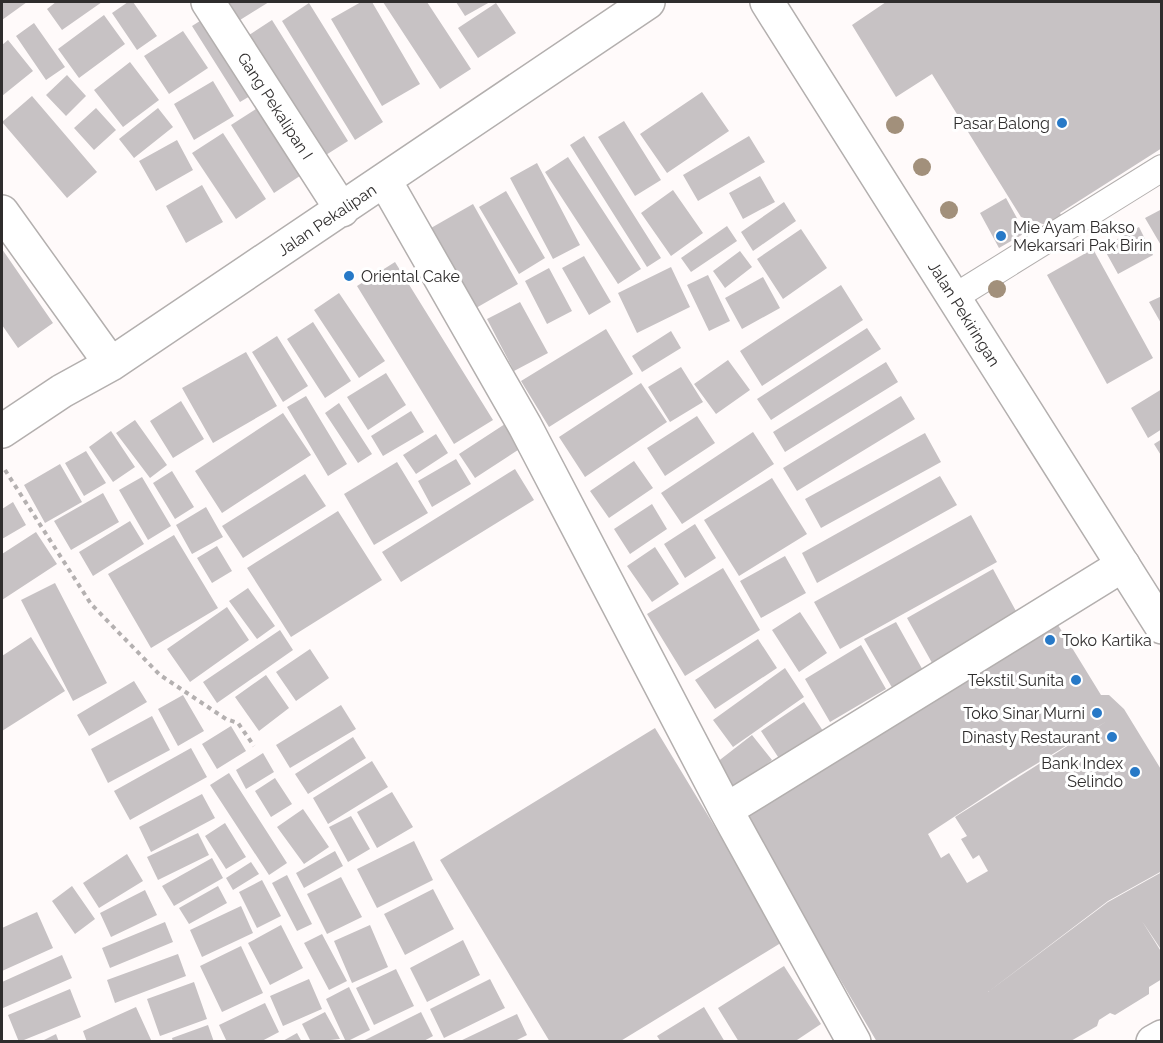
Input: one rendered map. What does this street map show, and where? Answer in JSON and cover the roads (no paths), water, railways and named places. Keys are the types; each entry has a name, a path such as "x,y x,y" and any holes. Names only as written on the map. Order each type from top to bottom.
{"street":[{"name":"Gang Pekalipan I","path":"208,2 342,210"},
{"name":"Jalan Pekalipan","path":"2,431 111,364 648,2"},
{"name":"Jalan Pekiringan","path":"767,2 1161,627"},
{"path":"385,181 525,426 726,810 854,1041"},
{"path":"2,212 111,364"},
{"path":"726,810 1123,565"},
{"path":"1153,1041 1161,1037"}],"lane":[{"path":"953,298 1161,168"}],"place":[{"name":"Pasar Balong","path":"1062,123"},
{"name":"Mie Ayam Bakso Mekarsari Pak Birin","path":"1001,236"},
{"name":"Oriental Cake","path":"349,276"},
{"name":"Toko Kartika","path":"1050,640"},
{"name":"Tekstil Sunita","path":"1076,680"},
{"name":"Toko Sinar Murni","path":"1097,713"},
{"name":"Dinasty Restaurant","path":"1112,737"},
{"name":"Bank Index Selindo","path":"1135,772"}]}
